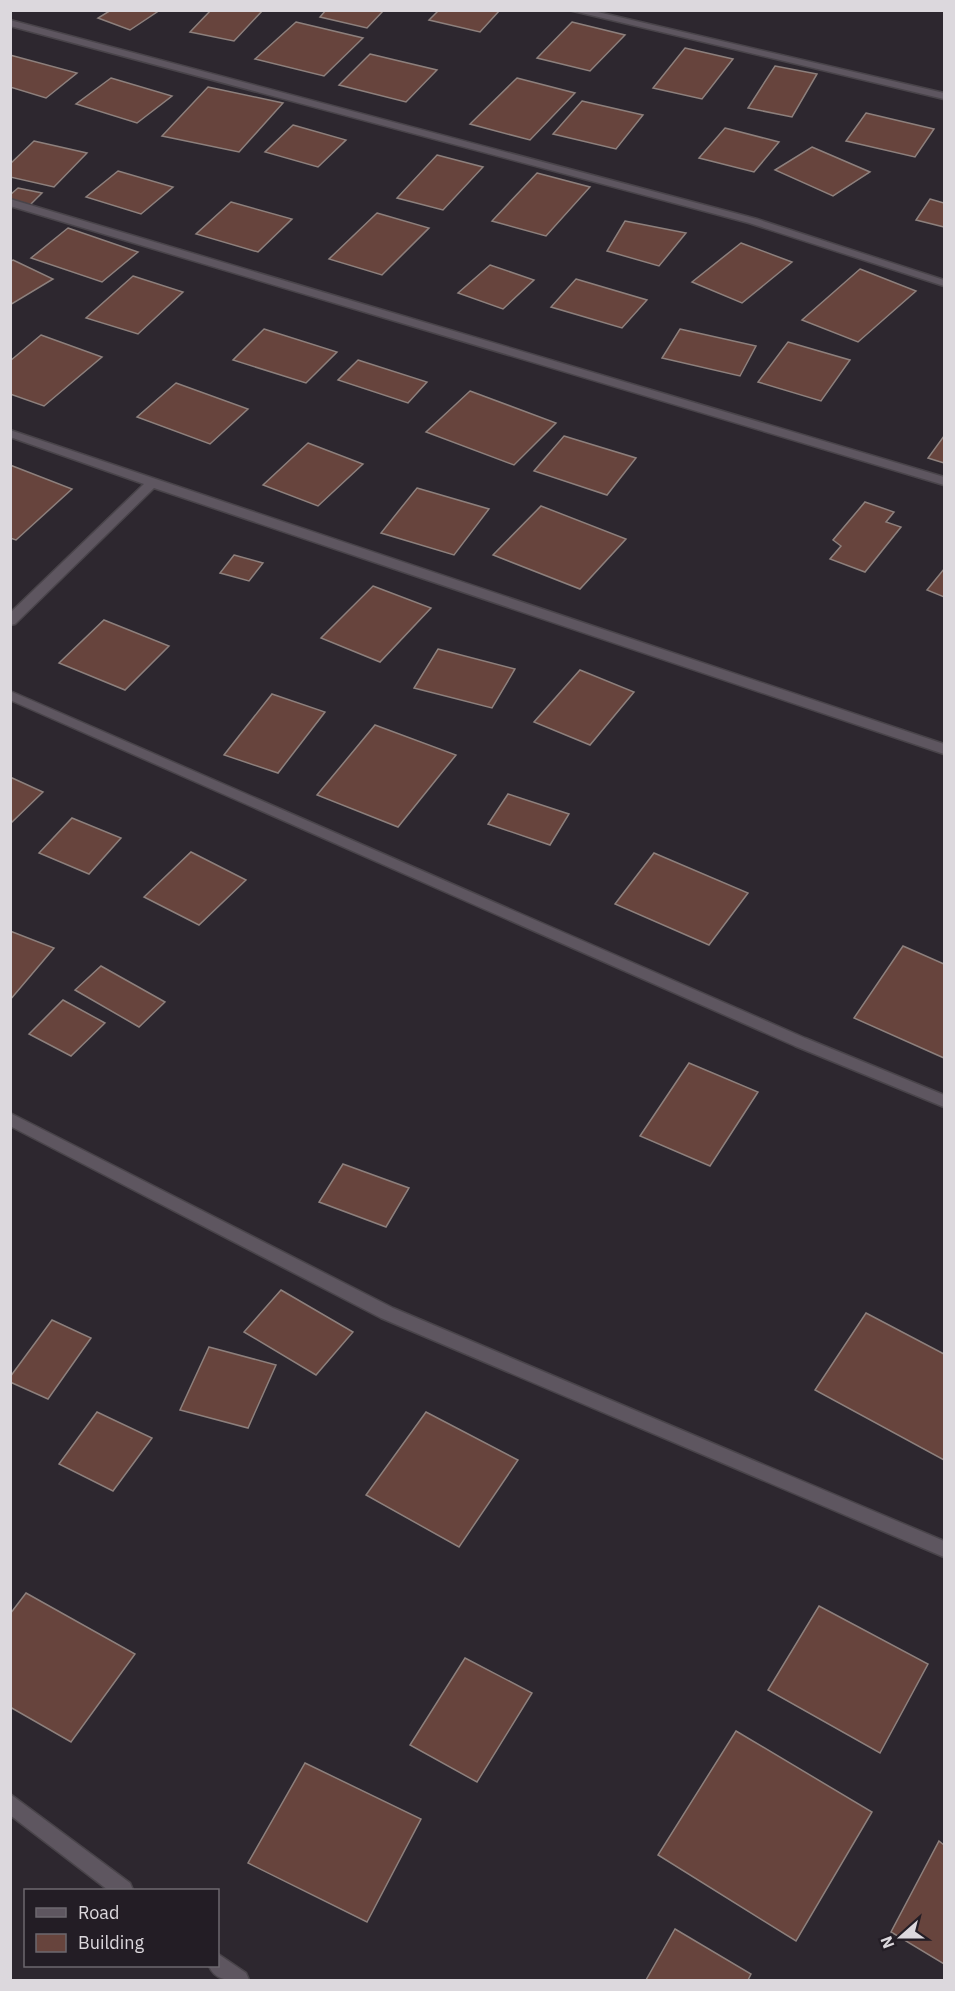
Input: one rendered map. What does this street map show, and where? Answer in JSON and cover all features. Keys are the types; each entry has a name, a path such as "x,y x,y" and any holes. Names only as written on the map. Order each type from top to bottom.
{"street":[{"path":"574,10 945,96"},
{"path":"10,23 753,221 945,283"},
{"path":"10,202 945,482"},
{"path":"10,433 152,483 945,749"},
{"path":"10,621 152,483"},
{"path":"10,695 800,1042 945,1101"},
{"path":"10,1119 387,1313 945,1549"},
{"path":"10,1803 122,1889"},
{"path":"219,1965 239,1980"}],"building":[{"path":"111,10 160,10 130,30 98,18"},
{"path":"211,10 263,10 234,41 190,32"},
{"path":"326,10 384,10 367,28 320,17"},
{"path":"439,10 500,10 480,32 429,20"},
{"path":"296,22 363,38 324,76 255,59"},
{"path":"572,22 625,35 590,71 537,58"},
{"path":"685,48 733,59 702,99 653,88"},
{"path":"370,54 437,70 406,102 339,85"},
{"path":"10,55 77,73 46,98 10,87"},
{"path":"775,66 817,74 792,117 748,108"},
{"path":"111,78 172,96 137,123 76,104"},
{"path":"517,78 575,93 530,140 470,124"},
{"path":"208,87 283,103 239,152 162,136"},
{"path":"582,101 643,115 616,149 553,134"},
{"path":"866,113 934,129 915,157 846,141"},
{"path":"293,125 346,140 318,167 265,152"},
{"path":"725,128 779,142 754,172 699,158"},
{"path":"34,141 87,153 54,187 10,177 10,164"},
{"path":"812,147 870,172 833,196 775,170"},
{"path":"437,155 483,167 443,210 397,198"},
{"path":"118,171 173,187 141,214 86,197"},
{"path":"537,173 590,187 546,236 492,221"},
{"path":"18,188 42,193 29,206 10,201 10,195"},
{"path":"930,199 944,203 944,227 916,220"},
{"path":"231,202 292,219 258,252 196,234"},
{"path":"377,213 429,228 382,275 329,259"},
{"path":"625,221 686,233 659,266 607,251"},
{"path":"68,228 138,252 102,282 31,258"},
{"path":"741,243 792,262 742,303 692,282"},
{"path":"13,260 53,279 10,305 10,262"},
{"path":"490,265 534,280 503,309 458,293"},
{"path":"860,269 916,291 858,342 802,320"},
{"path":"133,276 183,292 138,334 86,318"},
{"path":"576,279 647,300 622,328 551,307"},
{"path":"264,329 337,352 306,383 233,360"},
{"path":"680,329 756,346 740,376 662,358"},
{"path":"41,335 102,357 44,406 10,394 10,361"},
{"path":"788,342 850,360 821,401 758,382"},
{"path":"358,360 427,382 408,403 338,380"},
{"path":"176,383 248,409 210,444 137,417"},
{"path":"470,391 556,423 514,465 426,432"},
{"path":"564,436 636,458 607,495 534,471"},
{"path":"944,436 944,463 928,458"},
{"path":"308,443 363,464 318,506 263,485"},
{"path":"10,465 72,489 16,540 10,538"},
{"path":"417,488 489,509 454,555 381,533"},
{"path":"865,502 894,512 886,522 901,527 865,572 830,559 841,546 833,540"},
{"path":"541,506 626,539 580,589 493,555"},
{"path":"234,555 263,563 249,581 220,573"},
{"path":"944,569 944,597 927,590"},
{"path":"373,586 431,608 380,662 321,638"},
{"path":"104,620 169,646 125,690 59,663"},
{"path":"438,649 515,669 492,708 414,688"},
{"path":"580,670 634,692 590,745 534,722"},
{"path":"272,694 325,712 278,773 224,755"},
{"path":"375,725 456,755 398,827 317,795"},
{"path":"10,777 43,792 10,824"},
{"path":"508,794 569,814 550,845 488,824"},
{"path":"72,818 121,838 89,874 39,853"},
{"path":"191,852 246,880 199,925 144,897"},
{"path":"654,853 748,893 709,945 615,904"},
{"path":"10,931 54,948 10,1000"},
{"path":"903,946 944,964 944,1058 854,1018"},
{"path":"101,966 165,1002 139,1027 75,990"},
{"path":"63,1000 105,1023 71,1056 29,1034"},
{"path":"689,1063 758,1092 710,1166 640,1136"},
{"path":"343,1164 409,1188 386,1227 319,1202"},
{"path":"281,1290 353,1332 316,1375 244,1332"},
{"path":"866,1313 944,1354 944,1460 815,1390"},
{"path":"52,1320 91,1338 48,1399 10,1382 10,1377"},
{"path":"209,1347 276,1365 248,1428 180,1410"},
{"path":"97,1412 152,1438 113,1491 59,1464"},
{"path":"426,1412 518,1460 459,1547 366,1495"},
{"path":"26,1593 135,1654 71,1742 10,1707 10,1614"},
{"path":"819,1606 928,1664 880,1753 768,1690"},
{"path":"465,1658 532,1693 477,1782 410,1745"},
{"path":"736,1731 872,1812 796,1941 658,1855"},
{"path":"305,1763 421,1819 367,1922 248,1863"},
{"path":"939,1841 944,1845 944,1964 891,1932"},
{"path":"675,1929 751,1974 748,1980 646,1980"}]}
